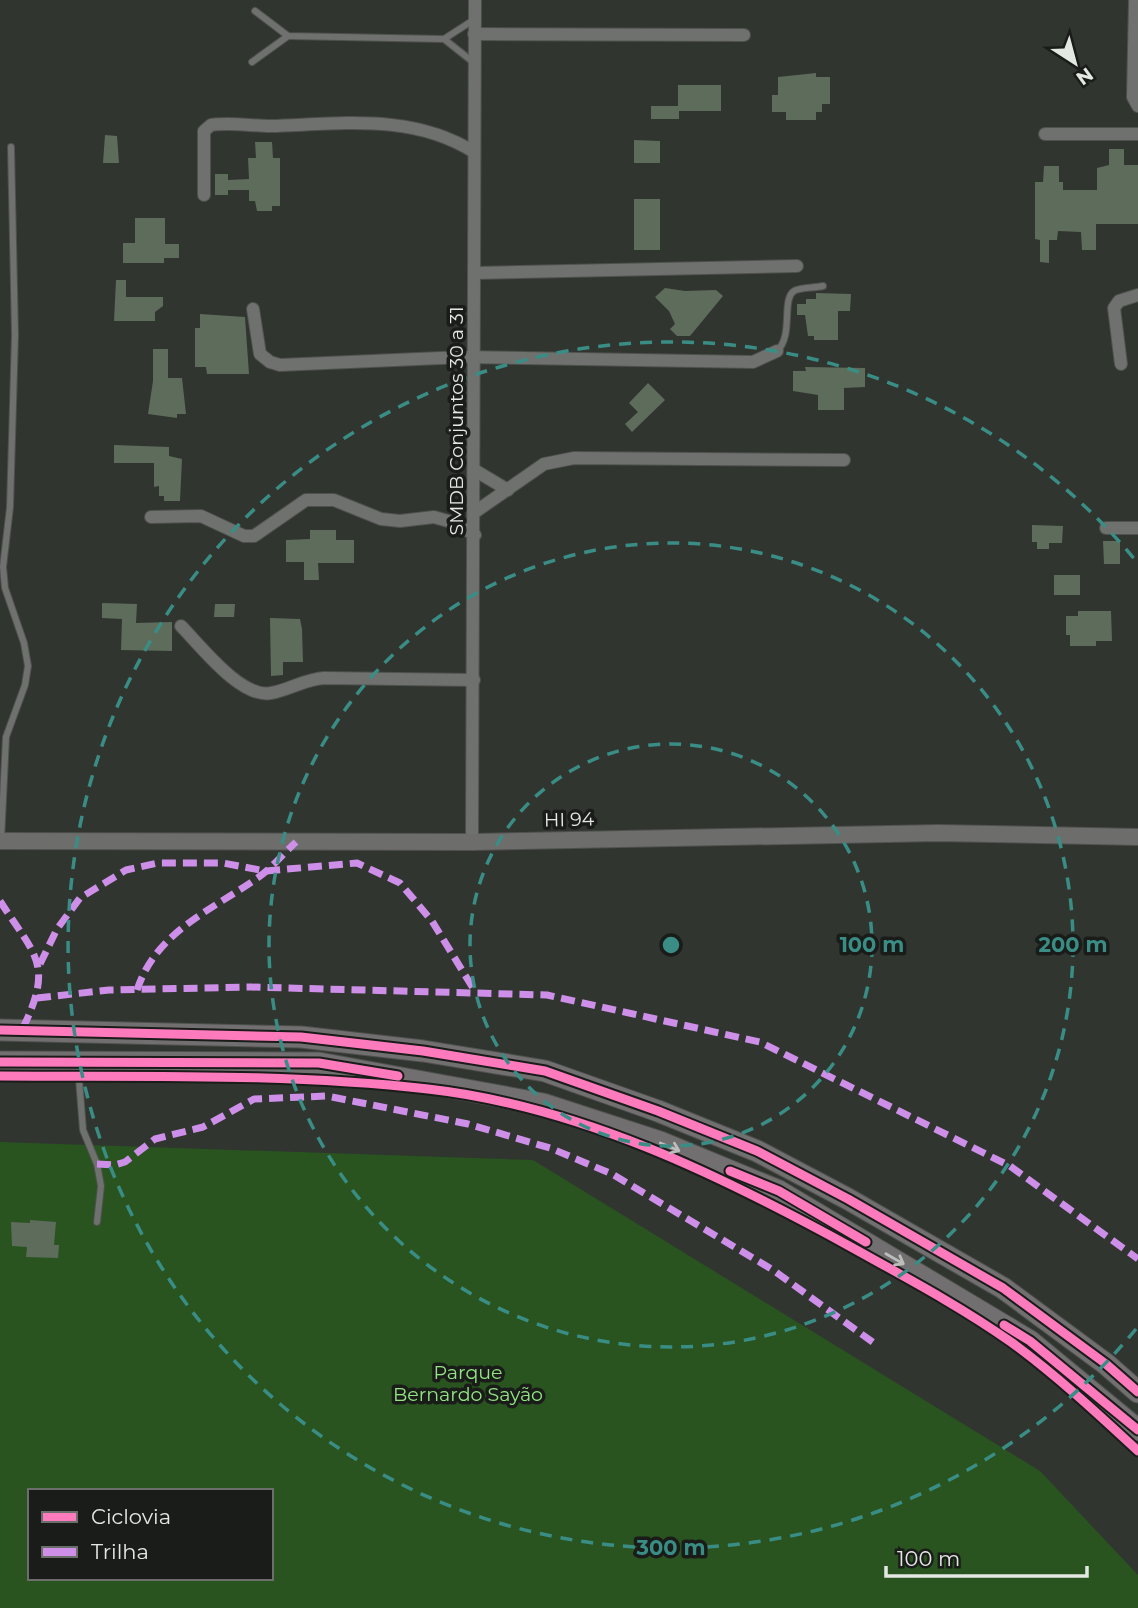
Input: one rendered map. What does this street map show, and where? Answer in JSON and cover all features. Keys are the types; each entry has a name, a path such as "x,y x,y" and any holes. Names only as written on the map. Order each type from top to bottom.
{"highway":[{"path":"0,1030 301,1037 423,1051 545,1072 658,1111 757,1151 848,1199 1003,1288 1106,1364 1138,1392"},
{"path":"0,1062 319,1063 543,1104 660,1142 779,1191 1030,1341 1138,1430"}],"street":[{"name":"SMDB Conjuntos 30 a 31","path":"472,842 476,471 475,0"},
{"path":"1135,0 1133,97 1138,106"},
{"path":"474,34 744,35"},
{"path":"204,195 204,131 211,125 273,126 327,122 386,124 431,130 450,137 474,152"},
{"path":"1045,134 1138,134"},
{"path":"475,273 797,266"},
{"path":"1121,364 1114,308 1119,302 1138,295"},
{"path":"253,309 260,354 270,362 280,365 476,357 753,362 777,351"},
{"path":"475,512 544,464 575,458 844,460"},
{"path":"476,471 508,490"},
{"path":"151,517 201,516 244,536 254,536 306,500 334,500 381,519 400,521 435,517 455,523 475,535"},
{"path":"1106,528 1138,528"},
{"path":"181,626 242,686 256,693 270,694 311,679 324,678 474,680"},
{"name":"HI 94","path":"0,841 472,842 938,833 1138,837"}],"lane":[{"path":"255,11 288,36 444,39 475,18"},
{"path":"252,62 288,36"},
{"path":"444,39 474,63"},
{"path":"0,841 6,737 26,685 28,666 24,643 5,588 3,567 10,507 15,335 11,147"},
{"path":"777,351 784,345 788,332 789,297 795,290 822,286"},
{"path":"78,1063 83,1130 97,1164 101,1186 97,1222"}],"green space":[{"name":"Parque Bernardo Sayão","path":"0,1142 533,1160 1040,1471 1138,1575 1138,1608 0,1608"}],"building":[{"path":"816,73 816,77 830,77 830,104 822,104 822,112 816,112 816,120 786,120 786,112 772,112 772,95 778,95 778,77"},
{"path":"678,85 721,85 721,111 679,111 679,119 651,119 651,106 678,106"},
{"path":"105,135 117,136 119,163 103,163"},
{"path":"634,140 660,141 660,163 634,163"},
{"path":"255,142 272,142 273,158 280,158 280,206 272,206 272,211 257,211 255,201 249,201 249,190 228,190 228,195 215,195 215,174 228,174 228,180 249,179 248,158 256,158"},
{"path":"1109,149 1124,149 1124,165 1138,165 1138,224 1096,224 1096,250 1082,250 1081,232 1058,231 1057,240 1049,240 1049,263 1040,262 1040,240 1035,239 1035,182 1043,182 1044,166 1059,166 1059,182 1063,182 1063,190 1097,190 1097,168 1109,165"},
{"path":"634,199 660,199 660,250 634,250"},
{"path":"135,218 165,218 165,244 179,244 179,258 164,258 164,263 123,263 123,243 135,243"},
{"path":"116,280 126,280 126,297 163,297 163,306 155,312 155,321 114,321"},
{"path":"665,288 685,291 716,290 723,296 690,336 677,336 670,329 675,324 669,311 655,297"},
{"path":"816,293 851,294 850,311 838,311 838,340 814,340 814,336 808,336 805,315 797,315 797,304 806,304 806,299 816,299"},
{"path":"200,314 245,317 249,374 207,374 206,367 195,367 195,328 200,328"},
{"path":"153,349 168,349 168,378 182,378 186,414 177,414 177,418 148,414 153,381"},
{"path":"805,367 865,368 865,387 844,388 844,410 818,410 818,395 793,391 793,371 806,371"},
{"path":"648,383 665,400 632,432 625,424 638,412 629,403"},
{"path":"114,445 169,447 169,456 182,459 180,501 164,501 164,496 159,496 159,486 154,487 154,463 114,463"},
{"path":"1032,525 1063,526 1062,543 1049,543 1049,549 1037,549 1037,542 1032,542"},
{"path":"310,530 336,530 336,540 354,540 354,563 318,563 319,580 304,580 304,562 286,562 286,540 310,539"},
{"path":"1103,541 1120,541 1120,564 1104,564"},
{"path":"1054,575 1080,575 1080,595 1054,595"},
{"path":"102,603 137,604 136,623 172,622 172,651 121,650 122,619 102,618"},
{"path":"215,604 235,604 234,617 214,617"},
{"path":"1078,611 1111,611 1112,641 1096,641 1096,646 1070,646 1070,635 1066,635 1066,616 1078,616"},
{"path":"270,618 300,619 303,662 283,662 283,675 271,676"},
{"path":"30,1220 56,1222 54,1245 59,1245 58,1258 26,1257 27,1247 12,1246 11,1222 30,1223"}],"marked path":[{"path":"137,990 157,953 171,938 203,913 261,875 296,842"},
{"path":"40,964 57,929 80,898 126,870 158,863 223,863 265,871 357,863 400,883 432,921 476,993"},
{"path":"0,901 31,949 39,975 32,1008 22,1030"},
{"path":"37,998 109,990 251,987 547,995 760,1042 1010,1166 1138,1259"},
{"path":"97,1164 115,1165 125,1162 155,1139 203,1127 254,1099 327,1096 468,1124 550,1148 612,1174 773,1270 878,1346"}],"cycle path":[{"path":"0,1030 301,1037 423,1051 545,1071 658,1111 757,1151 848,1199 1003,1288 1106,1364 1138,1392"},
{"path":"0,1062 319,1063 398,1076"},
{"path":"0,1076 214,1077 375,1084 484,1098 594,1127 647,1147 751,1194 952,1304 1028,1355 1138,1451"},
{"path":"730,1171 779,1191 866,1242"},
{"path":"1004,1325 1030,1341 1138,1430"}]}
